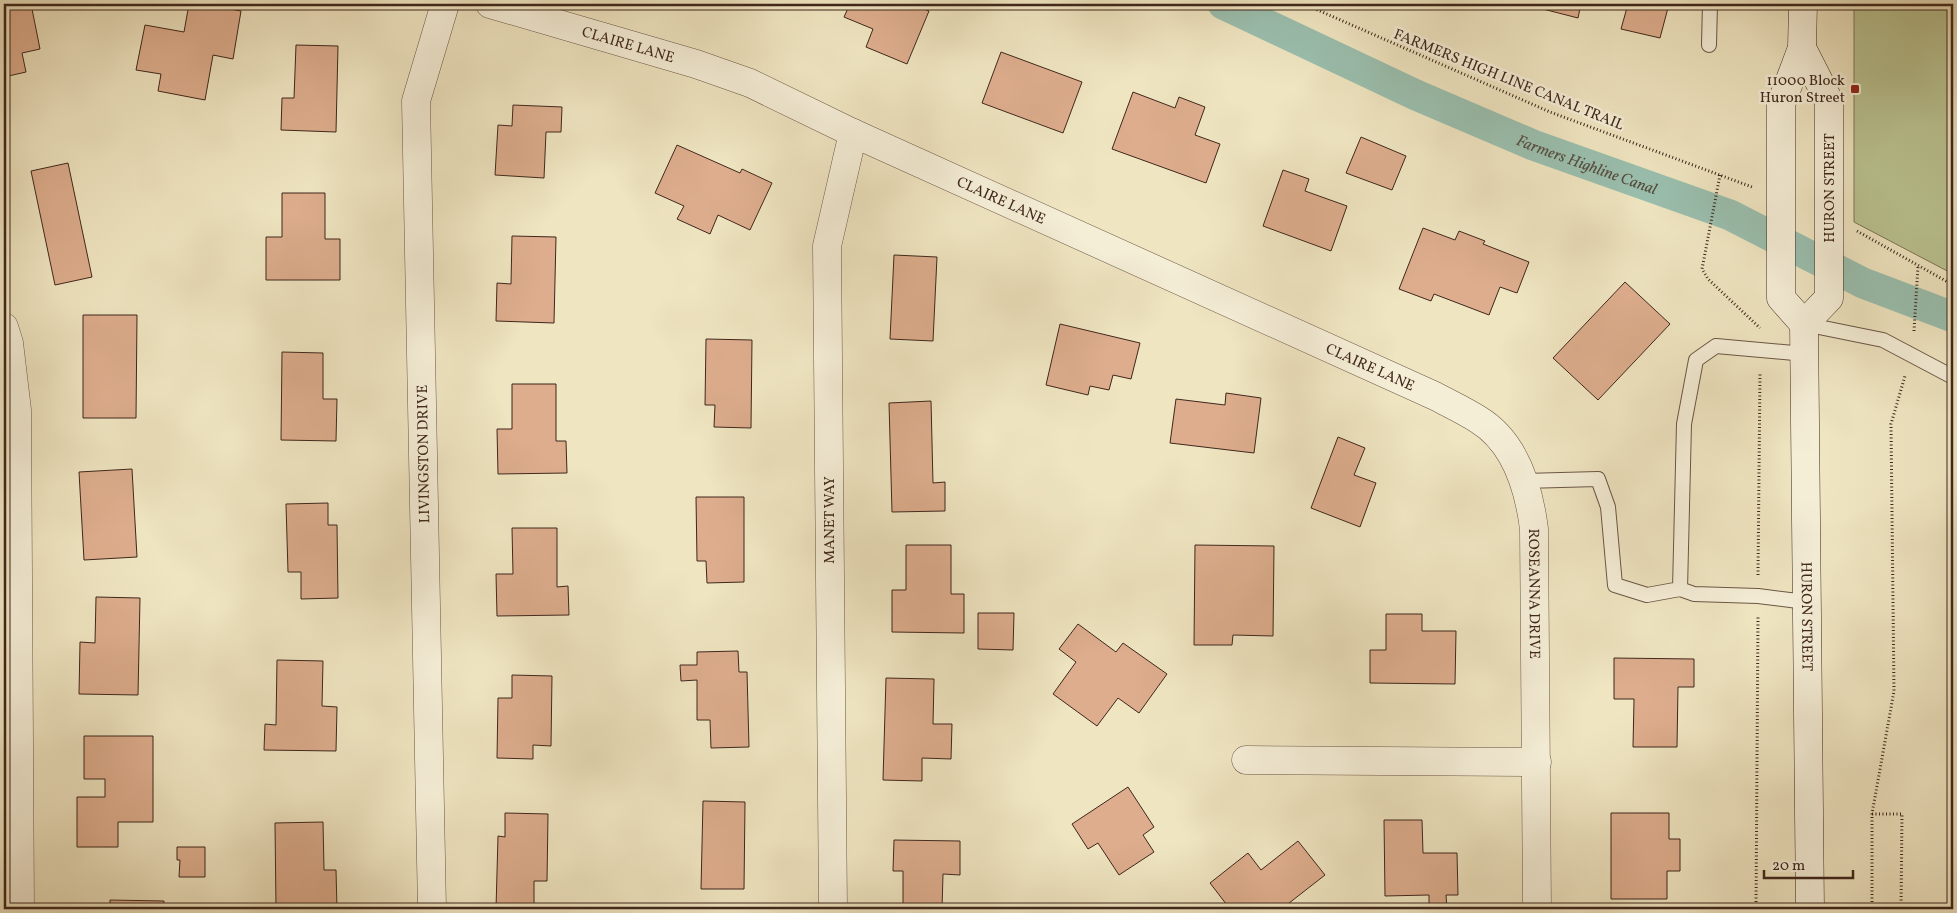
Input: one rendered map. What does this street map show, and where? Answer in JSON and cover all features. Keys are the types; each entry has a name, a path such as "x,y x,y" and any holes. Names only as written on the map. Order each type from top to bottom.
{"street":[{"name":"LIVINGSTON DRIVE","path":"432,909 416,101 445,4"},
{"name":"CLAIRE LANE","path":"490,4 696,64 750,83 853,133 1426,392 1480,420 1496,434"},
{"name":"HURON STREET","path":"1803,4 1802,48 1781,104 1780,298 1804,324 1810,909"},
{"name":"HURON STREET","path":"1802,48 1829,101 1830,218 1829,298 1804,324"},
{"name":"MANET WAY","path":"833,909 827,246 853,133"},
{"path":"4,327 9,343 17,410 20,909"},
{"name":"ROSEANNA DRIVE","path":"1496,434 1513,458 1524,480 1532,509 1534,530 1537,909"},
{"path":"1246,760 1537,762"}],"lane":[{"path":"1709,45 1710,4"},
{"path":"1804,324 1883,340 1953,377"},
{"path":"1680,589 1684,424 1696,360 1716,346 1805,354"},
{"path":"1524,480 1598,478 1608,507 1616,585 1647,595 1680,589 1694,594 1758,596 1806,602"}],"path":[{"name":"FARMERS HIGH LINE CANAL TRAIL","path":"1304,4 1550,112 1755,188"},
{"path":"1704,255 1720,175"},
{"path":"1859,232 1953,285"},
{"path":"1872,909 1872,814 1894,691 1891,424 1911,354 1918,266"},
{"path":"1872,814 1902,814 1901,909"}],"green space":[{"path":"1854,4 1953,4 1953,274 1854,222"}],"building":[{"path":"4,4 31,4 40,49 22,53 26,72 4,77"},
{"path":"189,4 204,4 241,11 233,59 213,55 205,100 158,91 161,74 136,70 145,25 184,32"},
{"path":"850,4 912,4 929,11 907,64 866,47 873,29 844,17"},
{"path":"1540,4 1581,4 1578,18 1539,8"},
{"path":"1628,4 1669,4 1660,38 1621,29"},
{"path":"296,45 338,46 336,132 281,130 282,98 294,98"},
{"path":"1001,52 1082,82 1063,133 982,103"},
{"path":"1133,92 1175,108 1179,97 1205,107 1195,135 1220,144 1206,183 1112,149"},
{"path":"513,105 562,107 561,132 546,132 544,178 495,175 498,125 512,126"},
{"path":"1361,137 1406,156 1392,190 1346,173"},
{"path":"677,145 740,173 742,169 772,183 750,230 718,215 710,234 677,219 684,206 655,193"},
{"path":"68,163 92,277 55,285 31,171"},
{"path":"1283,170 1309,179 1305,191 1347,206 1331,251 1263,226"},
{"path":"282,193 325,193 325,239 340,239 340,280 266,280 266,237 282,237"},
{"path":"1423,228 1455,240 1459,231 1485,241 1483,244 1529,262 1517,293 1500,287 1489,315 1434,294 1431,301 1399,289"},
{"path":"512,236 556,237 554,323 496,321 497,283 511,284"},
{"path":"894,255 937,257 933,341 890,339"},
{"path":"1625,282 1670,324 1598,400 1553,358"},
{"path":"83,315 137,315 136,418 83,418"},
{"path":"1060,324 1140,343 1131,379 1113,375 1109,390 1090,386 1088,395 1046,385"},
{"path":"706,339 752,340 751,428 714,427 715,405 705,405"},
{"path":"282,352 323,353 323,399 337,399 336,441 281,440"},
{"path":"512,384 556,384 556,441 566,441 567,473 498,474 497,429 512,429"},
{"path":"1226,393 1261,398 1254,453 1170,443 1176,399 1225,405"},
{"path":"931,401 933,483 945,482 945,511 892,512 889,403"},
{"path":"1338,437 1365,448 1354,475 1376,483 1360,527 1311,508"},
{"path":"132,469 137,557 84,560 79,472"},
{"path":"696,497 744,497 744,582 707,583 706,561 697,561"},
{"path":"328,503 328,525 337,525 338,598 301,599 301,572 288,572 286,504"},
{"path":"512,528 557,528 557,587 568,586 569,615 497,616 496,574 513,574"},
{"path":"906,545 951,545 951,594 964,594 964,633 892,632 892,590 906,590"},
{"path":"1195,545 1274,546 1273,636 1233,635 1232,645 1194,645"},
{"path":"96,597 140,598 138,695 79,694 80,642 95,643"},
{"path":"978,613 1014,613 1013,650 978,649"},
{"path":"1386,614 1422,614 1422,631 1456,631 1455,684 1370,683 1370,650 1386,650"},
{"path":"1078,624 1116,652 1123,643 1167,674 1139,713 1118,698 1097,726 1053,694 1076,662 1059,649"},
{"path":"738,651 739,672 747,672 749,747 711,748 710,720 697,720 697,680 681,681 680,665 697,665 697,652"},
{"path":"1614,658 1694,659 1694,687 1678,687 1677,747 1633,747 1634,699 1614,699"},
{"path":"277,660 323,661 322,706 337,707 336,751 264,750 265,724 276,725"},
{"path":"512,675 552,676 551,746 533,745 533,759 497,758 498,698 512,698"},
{"path":"886,678 934,679 933,724 952,724 951,759 922,758 922,781 883,780"},
{"path":"84,736 153,736 153,822 118,822 118,847 77,847 77,797 105,797 105,779 84,779"},
{"path":"1128,787 1154,827 1143,835 1154,852 1119,875 1098,843 1088,849 1072,824"},
{"path":"703,801 745,802 744,889 701,889"},
{"path":"505,813 548,814 547,881 534,881 534,909 496,909 498,836 505,837"},
{"path":"1611,813 1669,813 1669,839 1680,839 1680,871 1667,871 1667,899 1611,899"},
{"path":"1384,820 1422,820 1423,853 1457,853 1458,895 1446,895 1447,909 1429,909 1429,895 1385,896"},
{"path":"323,822 324,870 336,870 337,909 276,909 275,823"},
{"path":"894,840 960,841 960,875 943,874 942,909 903,909 903,871 893,871"},
{"path":"1298,841 1325,875 1284,907 1286,909 1230,909 1210,883 1248,853 1261,870"},
{"path":"177,847 205,847 205,877 179,877 180,860 177,860"},
{"path":"110,900 164,901 163,909 110,909"}],"waterway":[{"name":"Farmers Highline Canal","path":"1223,4 1416,95 1533,145 1730,215 1863,283 1953,317"}],"place":[{"name":"11000 Block Huron Street","path":"1855,89"}]}
